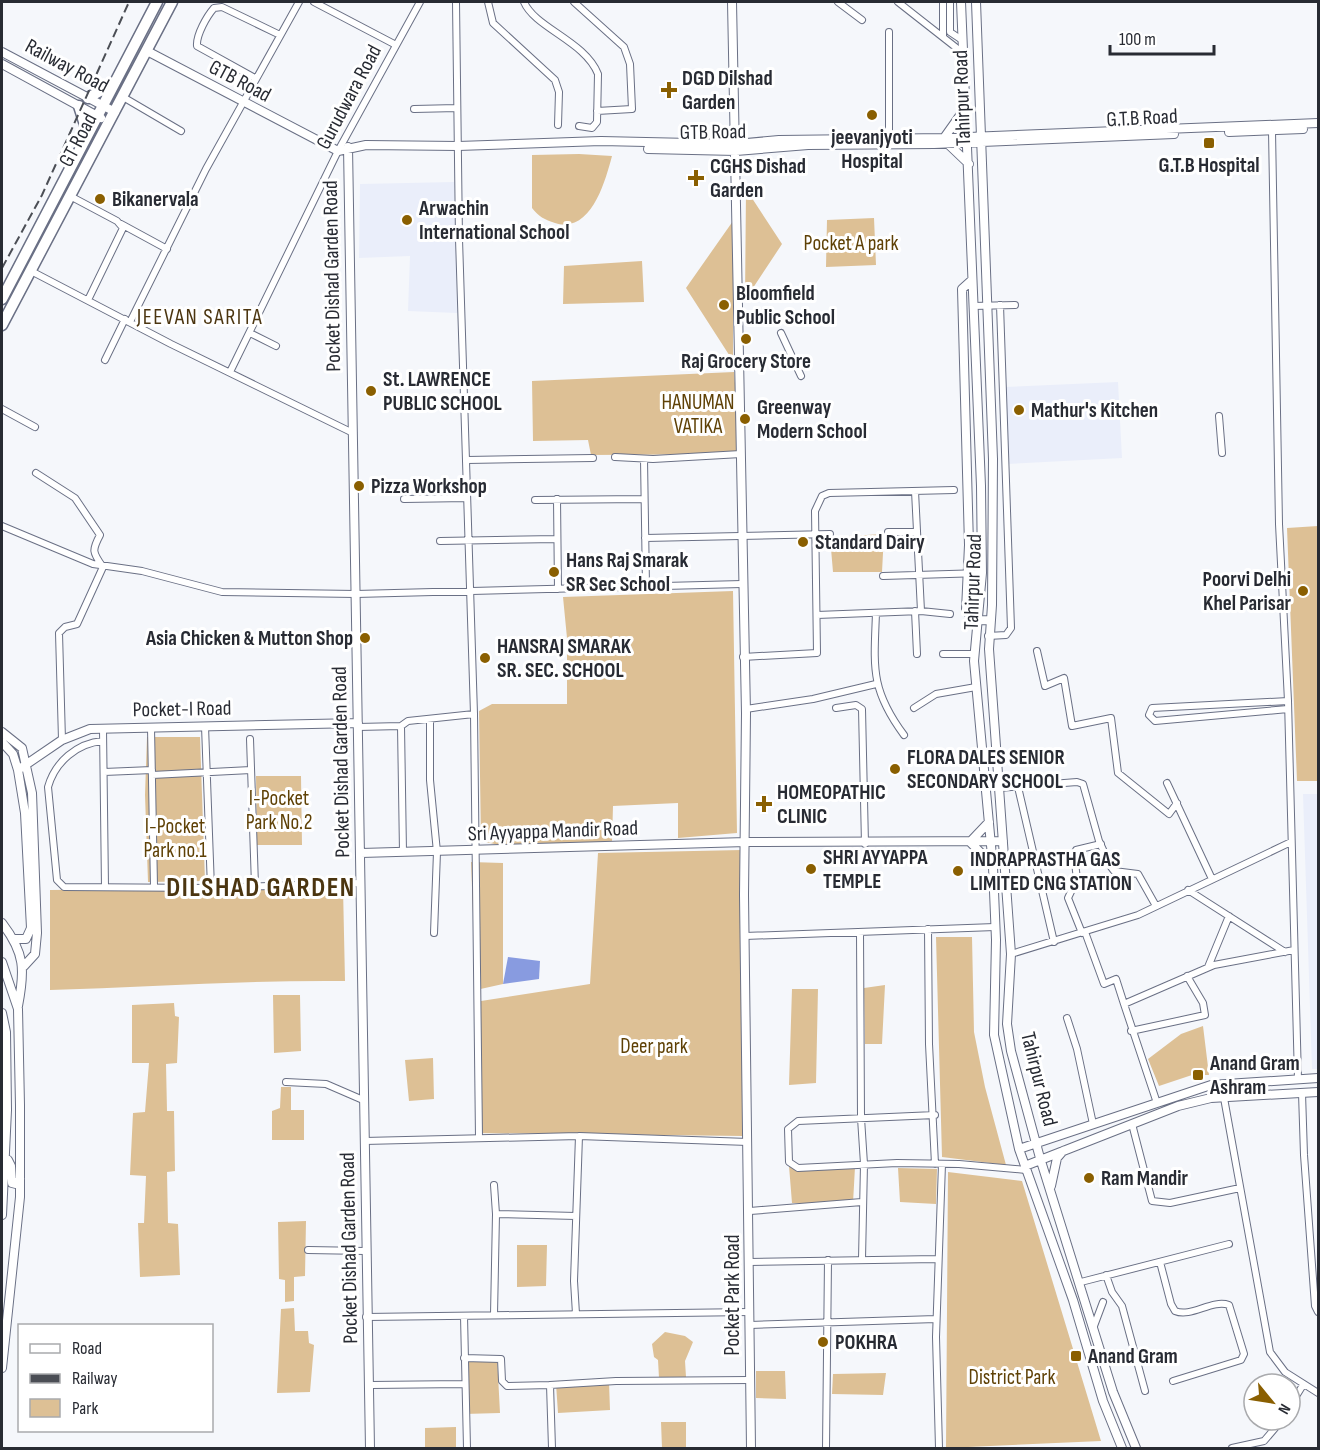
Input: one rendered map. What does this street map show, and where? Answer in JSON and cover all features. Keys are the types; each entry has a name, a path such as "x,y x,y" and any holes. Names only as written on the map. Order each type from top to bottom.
{"highway":[{"name":"GT Road","path":"3,295 157,2"},
{"name":"GT Road","path":"2,325 172,2"},
{"path":"88,98 115,82"},
{"path":"79,106 88,134"}],"street":[{"path":"105,360 167,249 206,169 255,78 299,2"},
{"path":"314,2 396,45"},
{"name":"Gurudwara Road","path":"230,372 338,151 420,2"},
{"path":"456,2 474,714 480,1138"},
{"path":"488,2 493,23 555,80 559,92 558,124"},
{"path":"524,2 529,11 569,40 595,67 598,74 596,126 579,126"},
{"path":"574,2 620,41 630,64 632,109 597,111"},
{"name":"Pocket Park Road","path":"732,2 743,657 746,709 745,936 751,1449"},
{"path":"838,2 862,20"},
{"path":"898,2 963,53"},
{"path":"943,2 943,36"},
{"path":"950,2 950,32 962,40"},
{"name":"Tahirpur Road","path":"961,2 979,425 982,573 975,654 976,687 993,865 994,1035 1019,1149 1073,1300 1103,1401 1122,1449"},
{"name":"Tahirpur Road","path":"976,2 991,424 991,620 988,636 1011,954 1007,1024 1011,1051 1040,1158 1113,1392 1136,1449"},
{"path":"255,78 197,46 197,38 211,12 214,8 222,7 280,35"},
{"path":"889,32 889,141"},
{"name":"Railway Road","path":"2,51 115,112"},
{"name":"GTB Road","path":"147,51 338,151 348,147 366,145 458,146 466,149 601,144 736,148 779,140 968,140"},
{"name":"Railway Road","path":"4,65 110,122"},
{"path":"123,97 181,131"},
{"path":"966,107 946,141 969,165"},
{"path":"414,109 457,108"},
{"name":"G.T.B Road","path":"968,140 1318,123"},
{"name":"G.T.B Road","path":"982,138 1318,129"},
{"path":"1272,131 1279,524 1288,705 1298,1079"},
{"name":"Pocket Dishad Garden Road","path":"348,147 361,853 366,1317 371,1385 370,1449"},
{"path":"70,196 167,249"},
{"path":"88,300 122,232 121,224"},
{"path":"31,271 353,433"},
{"path":"972,280 962,289 968,573 966,610 971,618 978,621 991,620"},
{"name":"GT Road","path":"2,332 18,295"},
{"path":"973,306 1015,305"},
{"path":"988,636 1006,635 1011,627 1000,306"},
{"path":"963,332 974,332"},
{"path":"250,333 276,346"},
{"path":"781,333 801,376"},
{"path":"2,409 35,427"},
{"path":"1219,416 1222,453"},
{"path":"979,425 991,424"},
{"path":"615,457 644,459 741,454"},
{"path":"467,460 593,458"},
{"path":"644,459 646,586"},
{"path":"36,473 55,483 75,498 87,512 88,520 100,532 92,552 102,567"},
{"path":"743,657 817,653 818,534 815,511 822,496 829,493 954,490"},
{"path":"915,491 918,574 917,654"},
{"path":"404,500 467,498"},
{"path":"557,499 558,588"},
{"path":"535,500 644,500"},
{"path":"2,526 70,556 102,567 142,571 222,592 356,594 742,584"},
{"path":"888,532 915,532"},
{"path":"645,538 742,538 830,534"},
{"path":"440,541 557,539"},
{"path":"62,740 59,633 65,627 77,624 102,567"},
{"path":"883,576 982,573"},
{"path":"817,615 918,611 950,614"},
{"path":"876,613 876,684 904,735"},
{"path":"1036,651 1045,686 1064,678 1072,726 1111,718 1118,773 1169,814 1178,803"},
{"path":"943,654 975,654"},
{"path":"746,709 813,699 876,684"},
{"path":"914,708 936,694 976,687"},
{"path":"836,708 856,705 862,709 865,844"},
{"path":"1288,705 1155,721 1149,715 1152,708 1288,705"},
{"path":"358,725 400,726 404,722 474,714"},
{"path":"429,719 430,780 437,852 434,933"},
{"name":"Pocket-I Road","path":"18,770 62,740 80,732 103,729 205,726 358,725"},
{"path":"205,726 212,888"},
{"path":"400,726 403,852"},
{"path":"151,728 154,886"},
{"path":"103,729 105,887"},
{"path":"2,732 18,743 27,763 32,793 29,828 35,954 24,966"},
{"path":"250,739 255,885"},
{"path":"103,741 95,741 77,750 57,765 52,774 48,794 57,880 60,885 212,888 360,883"},
{"path":"2,742 13,754 29,828"},
{"path":"104,772 250,770"},
{"path":"999,788 1083,783 1101,844 1114,871 1139,875 1156,906"},
{"path":"1167,783 1212,879"},
{"path":"1018,787 1054,942"},
{"path":"989,822 970,842 993,865"},
{"name":"Sri Ayyappa Mandir Road","path":"361,853 746,842 865,844 1003,841"},
{"path":"1011,954 1138,915 1291,842"},
{"path":"1101,844 1076,850 1074,855 1077,879 1068,898 1104,984 1116,979 1156,1103"},
{"path":"1188,890 1285,952"},
{"path":"1208,967 1228,916"},
{"path":"2,923 14,939 24,966 18,1009 20,1179 2,1368"},
{"path":"745,936 995,927"},
{"path":"928,929 929,1044 939,1164 936,1318 939,1449"},
{"path":"860,932 861,1118 864,1164 862,1259"},
{"path":"14,939 26,939 34,933"},
{"path":"1124,1004 1208,967 1294,950"},
{"path":"2,962 18,1009"},
{"path":"1131,1031 1205,1015 1203,1003 1186,976"},
{"path":"2,1013 5,1157 2,1215"},
{"path":"1067,1018 1077,1049 1093,1124"},
{"path":"1019,1149 1211,1085 1318,1078"},
{"path":"286,1082 326,1084 363,1100"},
{"path":"935,1115 798,1121 788,1129 789,1162 794,1167 939,1164 1025,1168 1040,1158 1178,1106 1224,1098 1318,1092"},
{"path":"1302,1093 1315,1306 1318,1312"},
{"path":"1224,1098 1270,1352 1276,1364 1303,1385 1318,1393"},
{"path":"1132,1124 1152,1202 1170,1203 1240,1188"},
{"path":"576,1314 579,1136"},
{"path":"364,1141 579,1136 748,1142"},
{"path":"1051,1190 1057,1158 1064,1150"},
{"path":"5,1157 11,1166 12,1184 16,1184 20,1179"},
{"path":"494,1185 496,1214 494,1315"},
{"path":"750,1210 862,1202"},
{"path":"496,1214 576,1216"},
{"path":"1080,1282 1229,1244"},
{"path":"308,1250 365,1251"},
{"path":"749,1262 937,1259"},
{"path":"826,1449 828,1260"},
{"path":"1160,1262 1175,1311 1183,1312 1220,1304 1229,1305 1244,1354 1241,1360 1173,1381"},
{"path":"1106,1275 1112,1292 1122,1306 1145,1391"},
{"path":"1094,1326 1103,1302"},
{"path":"366,1317 750,1312"},
{"path":"464,1316 467,1449"},
{"path":"750,1324 936,1318"},
{"path":"464,1358 501,1359 502,1381 507,1386 616,1381 750,1380"},
{"path":"371,1385 464,1384"},
{"path":"550,1385 552,1449"},
{"path":"1232,1449 1264,1441 1272,1432"}],"shaded area":[{"name":"Arwachin International School","path":"454,182 457,313 408,311 410,256 359,258 360,184"},
{"path":"1118,382 1122,458 1007,464 1004,387"},
{"path":"1303,794 1318,794 1318,1069 1312,1069"}],"green space":[{"path":"532,155 612,156 600,192 587,213 578,221 567,224 545,219 532,208"},
{"path":"746,189 782,244 745,300"},
{"name":"Pocket A park","path":"874,218 876,265 826,267 827,220"},
{"path":"733,221 733,361 686,288"},
{"path":"642,261 644,302 563,304 564,266"},
{"name":"HANUMAN VATIKA","path":"734,372 741,454 591,455 588,440 533,441 532,381"},
{"name":"Poorvi Delhi Khel Parisar","path":"1318,526 1318,781 1297,781 1287,528"},
{"path":"884,534 882,572 833,572 830,537"},
{"path":"733,591 737,833 678,838 678,803 613,806 612,842 499,845 481,841 479,711 492,704 567,704 567,638 563,597"},
{"name":"I-Pocket Park no.1","path":"147,737 200,737 205,881 148,882 145,795"},
{"name":"I-Pocket Park No.2","path":"256,776 301,776 302,845 257,845"},
{"name":"Deer park","path":"742,850 743,1136 476,1133 474,1008 481,1004 481,1001 590,984 598,853"},
{"path":"471,862 503,863 503,984 476,990"},
{"path":"343,887 345,981 50,990 50,890"},
{"path":"936,937 972,937 974,1032 985,1087 1006,1165 942,1157"},
{"path":"885,985 882,1044 865,1044 864,988"},
{"path":"792,989 818,989 816,1083 789,1085"},
{"path":"273,995 300,995 301,1051 274,1053"},
{"path":"174,1003 175,1016 179,1017 177,1063 166,1064 167,1111 174,1111 175,1171 167,1172 168,1223 178,1224 180,1275 140,1277 138,1223 144,1223 146,1176 130,1175 133,1113 145,1112 149,1063 132,1063 132,1005"},
{"path":"1203,1026 1209,1075 1192,1075 1159,1086 1148,1059 1181,1034"},
{"path":"433,1058 434,1099 409,1101 405,1060"},
{"path":"281,1087 291,1087 291,1110 304,1110 304,1140 272,1140 272,1111 280,1108"},
{"path":"789,1166 855,1167 853,1203 792,1203"},
{"path":"898,1168 937,1169 936,1204 900,1202"},
{"name":"District Park","path":"948,1172 1022,1181 1101,1441 946,1448"},
{"path":"306,1221 305,1276 294,1277 294,1301 285,1302 285,1280 279,1279 278,1222"},
{"path":"517,1245 547,1245 546,1286 517,1287"},
{"path":"294,1308 295,1331 308,1331 309,1343 314,1345 310,1392 277,1393 281,1309"},
{"path":"665,1332 685,1336 693,1342 685,1361 686,1377 659,1378 658,1360 654,1357 652,1344"},
{"path":"497,1356 500,1413 464,1414 463,1361"},
{"path":"756,1371 785,1371 786,1399 756,1398"},
{"path":"886,1373 883,1395 832,1394 833,1374"},
{"path":"609,1382 610,1410 558,1413 556,1384"},
{"path":"661,1422 686,1422 686,1448 662,1448"},
{"path":"456,1427 456,1448 425,1448 425,1428"}],"water":[{"path":"508,957 540,961 539,979 503,984"}],"railway":[{"path":"2,268 42,195 129,2"}],"place":[{"name":"DGD Dilshad Garden","path":"669,90"},
{"name":"jeevanjyoti Hospital","path":"872,115"},
{"name":"G.T.B Hospital","path":"1209,143"},
{"name":"CGHS Dishad Garden","path":"696,178"},
{"name":"Bikanervala","path":"100,199"},
{"name":"Arwachin International School","path":"407,220"},
{"name":"Bloomfield Public School","path":"724,305"},
{"name":"Raj Grocery Store","path":"746,339"},
{"name":"St. LAWRENCE PUBLIC SCHOOL","path":"371,391"},
{"name":"Mathur's Kitchen","path":"1019,410"},
{"name":"Greenway Modern School","path":"745,419"},
{"name":"Pizza Workshop","path":"359,486"},
{"name":"Standard Dairy","path":"803,542"},
{"name":"Hans Raj Smarak SR Sec School","path":"554,572"},
{"name":"Poorvi Delhi Khel Parisar","path":"1303,591"},
{"name":"Asia Chicken & Mutton Shop","path":"365,638"},
{"name":"HANSRAJ SMARAK SR. SEC. SCHOOL","path":"485,658"},
{"name":"FLORA DALES SENIOR SECONDARY SCHOOL","path":"895,769"},
{"name":"HOMEOPATHIC CLINIC","path":"764,804"},
{"name":"SHRI AYYAPPA TEMPLE","path":"811,869"},
{"name":"INDRAPRASTHA GAS LIMITED CNG STATION","path":"958,871"},
{"name":"Anand Gram Ashram","path":"1198,1075"},
{"name":"Ram Mandir","path":"1089,1178"},
{"name":"POKHRA","path":"823,1342"},
{"name":"Anand Gram","path":"1076,1356"}],"district":[{"name":"JEEVAN SARITA","path":"200,317"},
{"name":"DILSHAD GARDEN","path":"261,888"}]}
